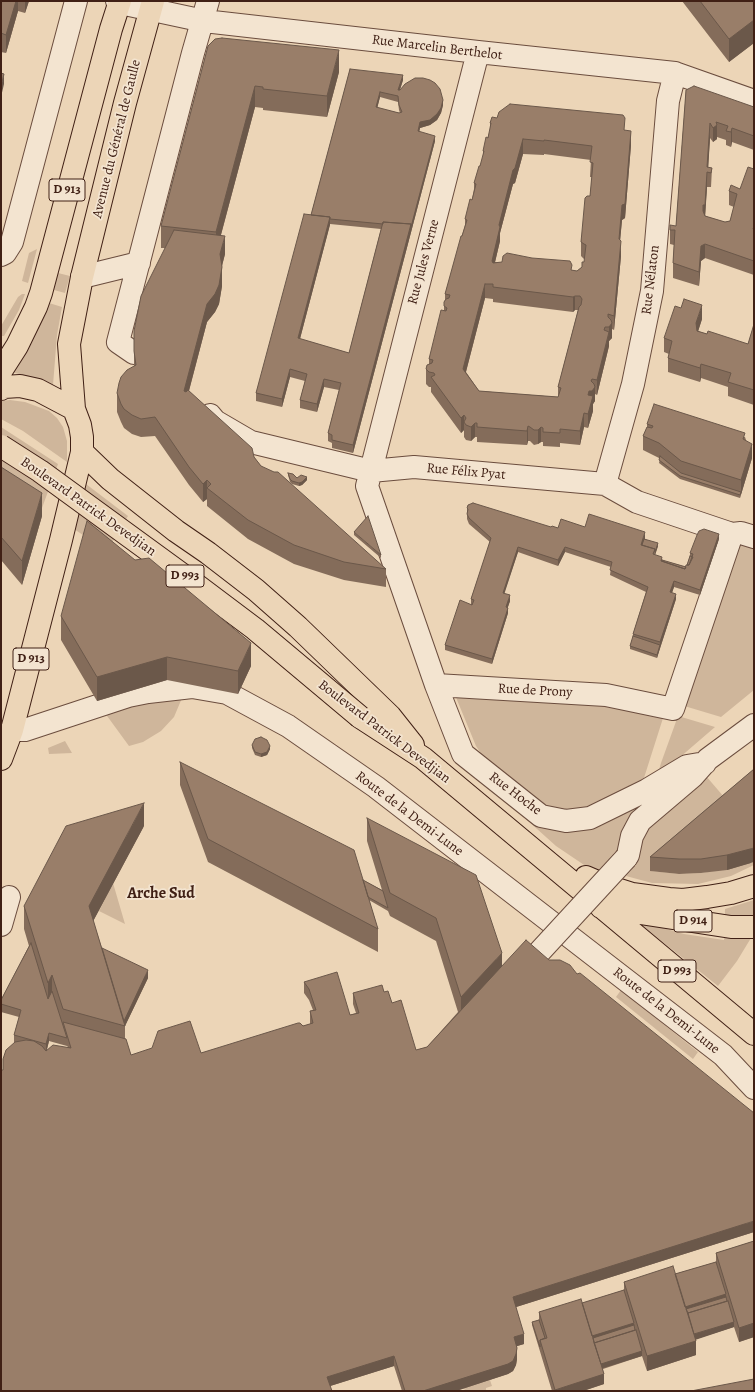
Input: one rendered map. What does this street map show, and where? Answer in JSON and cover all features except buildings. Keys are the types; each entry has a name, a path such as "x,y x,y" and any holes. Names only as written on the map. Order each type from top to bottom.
{"main road":[{"name":"D 913","path":"1,371 17,346 36,307 41,292 119,2"},
{"name":"Avenue du Général de Gaulle","path":"1,759 12,730 82,452 80,425 74,409 69,344 82,277 125,104 152,5"},
{"path":"1,389 4,387 20,386 38,390 74,409"},
{"name":"Boulevard Patrick Devedjian","path":"1,446 40,471 199,586 255,629 360,717 424,758 638,939 754,1034"},
{"path":"82,452 110,479 176,531 208,553 256,590 298,627 390,716 424,758"},
{"path":"527,846 584,876 607,886 632,894 676,900 731,893 754,886"},
{"name":"D 914","path":"602,907 731,927 754,927"}],"street":[{"path":"3,254 12,242 76,1"},
{"name":"Rue Marcelin Berthelot","path":"119,2 206,11 478,52 675,73 754,101"},
{"path":"126,347 139,263 193,53 206,11"},
{"name":"Rue Jules Verne","path":"371,471 478,52"},
{"name":"Rue Nélaton","path":"605,484 633,384 652,291 668,101 675,73"},
{"path":"82,277 139,263"},
{"name":"Rue Félix Pyat","path":"196,399 215,421 251,442 371,471 414,467 605,484 637,502 732,534 741,533 754,537"},
{"path":"371,471 367,486 436,684"},
{"name":"Rue de Prony","path":"436,684 606,695 673,709 732,534"},
{"name":"Rue Hoche","path":"436,684 463,754 540,816 566,821 590,818 647,790 686,766 705,763"},
{"name":"Route de la Demi-Lune","path":"12,730 25,730 128,696 148,692 192,687 227,693 288,726 376,787 723,1055 754,1088"},
{"path":"509,985 628,856 632,836 640,821 693,776 708,759 754,725"},
{"path":"1,925 8,897"}],"shaded area":[{"path":"37,249 28,283 22,281 29,253"},
{"path":"58,273 70,276 65,293 54,290"},
{"path":"25,294 19,310 4,336 1,336 1,326 18,297"},
{"path":"49,303 62,307 57,335 53,385 12,372 45,315"},
{"path":"10,400 25,402 49,411 57,418 63,427 67,441 67,462 23,431 1,419 1,401"},
{"path":"1,427 58,464 42,508 1,483"},
{"path":"82,481 128,516 107,551 71,527"},
{"path":"754,543 754,690 721,717 681,705 735,544"},
{"path":"455,695 608,703 664,715 643,781 596,802 597,805 566,812 542,805 484,758 476,746"},
{"path":"182,698 174,717 161,731 143,742 129,746 102,709"},
{"path":"678,716 715,727 657,777 661,763"},
{"path":"65,741 72,753 49,754 48,748"},
{"path":"706,776 730,804 651,871 679,874 701,873 737,867 754,862 754,865 731,876 698,884 652,883 626,876 636,865 635,858 643,832"},
{"path":"657,795 621,845 596,873 556,846 517,811 530,818"},
{"path":"113,883 125,924 99,911"},
{"path":"754,900 754,933 737,961 718,986 635,920 684,934 724,940 725,909"},
{"path":"621,990 698,1052 693,1059 616,997"},
{"path":"490,1380 492,1386 486,1388 486,1391 465,1391 464,1388"}],"district":[{"name":"Arche Sud","path":"161,894"}]}
